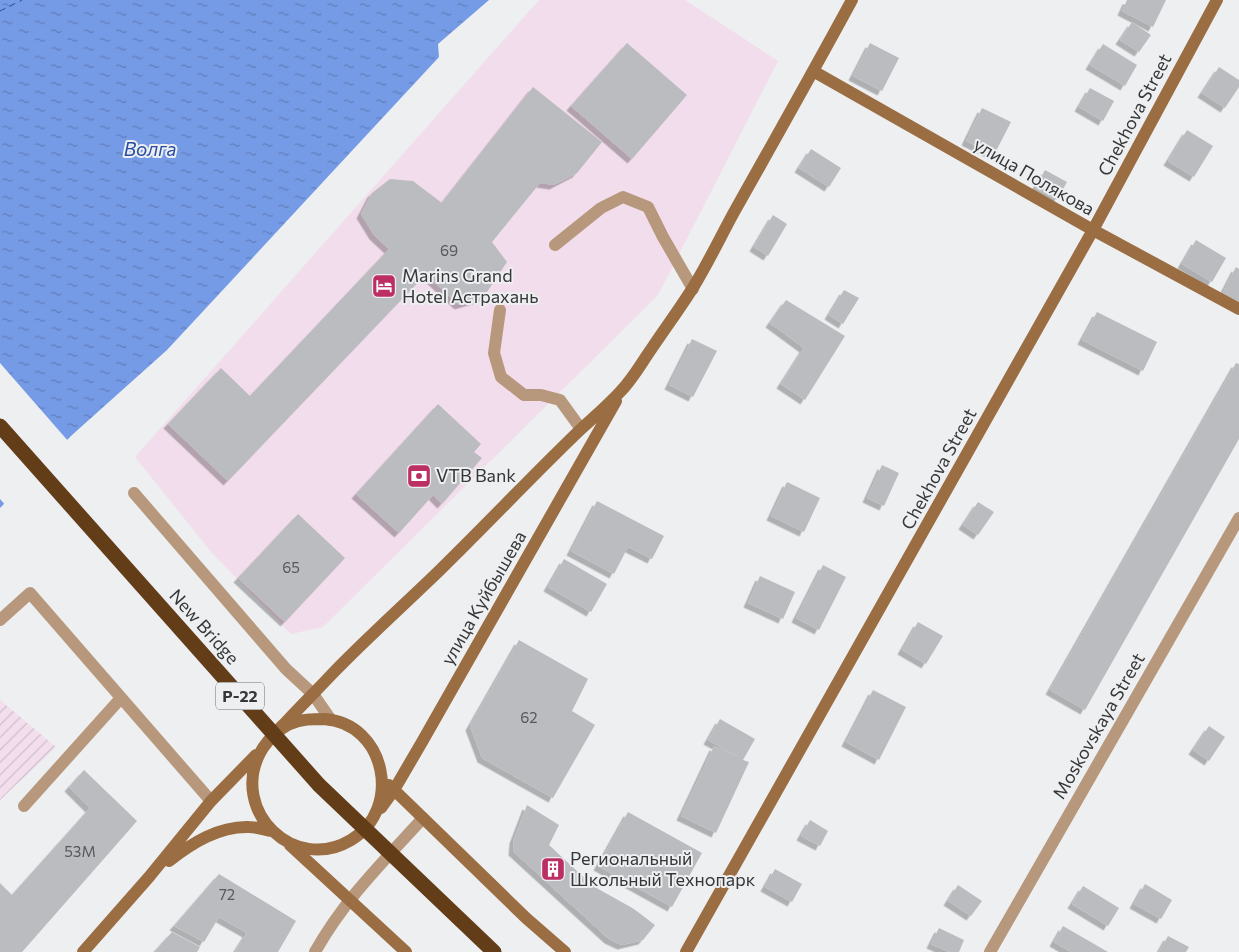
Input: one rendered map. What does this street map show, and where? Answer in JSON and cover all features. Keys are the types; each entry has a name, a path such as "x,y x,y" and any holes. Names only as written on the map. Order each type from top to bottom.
{"highway":[{"name":"New Bridge","path":"0,426 319,784 494,952"}],"street":[{"path":"83,952 149,877 211,801 261,750 273,735 354,652 622,390 692,289 852,0"},
{"name":"Chekhova Street","path":"686,952 1093,230 1217,0"},
{"name":"улица Полякова","path":"813,71 1093,230 1239,309"},
{"path":"555,245 601,208 623,197 648,207 692,289"},
{"path":"500,310 494,353 501,377 524,396 541,395 560,400 581,429"},
{"name":"улица Куйбышева","path":"372,820 394,790 622,390"},
{"path":"134,493 286,669 313,694 331,720"},
{"name":"Moskovskaya Street","path":"990,952 1239,518"},
{"path":"0,620 30,593 211,801"},
{"path":"24,806 120,698"},
{"path":"273,735 291,724 311,719 331,720 350,727 366,740 377,758 382,778 382,793 372,820 351,840 337,846 320,849 303,848 286,842"},
{"path":"261,750 253,771 252,793 259,814 272,831 406,952"},
{"path":"382,778 526,918 565,952"},
{"path":"315,952 349,899 423,818"},
{"path":"149,877 185,848 210,835 227,829 250,826 272,831"}],"shaded area":[{"path":"539,0 685,0 778,61 658,295 323,627 291,634 212,553 135,457"},
{"path":"0,700 56,747 0,800"}],"water":[{"name":"Волга","path":"0,0 489,0 438,44 439,57 167,350 72,435 0,508"}],"pier":[{"path":"0,363 69,442 6,506 0,499"}],"building":[{"path":"1127,0 1166,0 1153,27 1122,11"},
{"path":"1132,22 1151,35 1139,52 1120,40"},
{"path":"627,43 687,95 632,159 571,106"},
{"path":"870,43 899,58 882,91 853,76"},
{"path":"1103,44 1137,65 1125,86 1090,65"},
{"path":"1219,67 1239,80 1239,87 1225,108 1202,93"},
{"name":"Marins Grand Hotel Астрахань","path":"533,87 602,142 577,173 554,185 540,183 492,242 507,262 483,298 459,305 426,274 228,481 168,424 221,368 250,396 389,249 374,235 361,214 372,193 390,179 413,181 442,203"},
{"path":"1090,88 1114,101 1103,121 1079,107"},
{"path":"982,108 1011,122 994,155 966,141"},
{"path":"1187,130 1213,146 1194,177 1168,161"},
{"path":"811,149 841,168 829,187 799,168"},
{"path":"1045,170 1067,182 1057,200 1035,188"},
{"path":"773,215 787,224 768,256 754,247"},
{"path":"1196,240 1226,258 1212,282 1182,264"},
{"path":"1236,267 1239,269 1239,303 1222,294"},
{"path":"844,290 859,298 843,324 829,315"},
{"path":"786,300 845,336 805,400 781,384 804,348 770,323"},
{"path":"1097,312 1157,342 1143,371 1082,340"},
{"path":"692,339 717,351 693,397 669,385"},
{"path":"1236,363 1239,364 1239,439 1085,710 1050,690"},
{"name":"VTB Bank","path":"438,404 481,444 474,452 482,458 442,504 433,495 399,533 356,494"},
{"path":"882,465 899,473 884,506 867,498"},
{"path":"787,482 820,498 804,532 771,516"},
{"path":"597,501 664,536 652,559 628,547 614,574 571,551"},
{"path":"978,502 994,512 978,535 963,525"},
{"path":"298,514 345,558 285,622 238,578"},
{"path":"564,559 607,584 591,612 548,587"},
{"path":"823,565 846,577 819,630 796,618"},
{"path":"760,576 795,592 783,619 748,603"},
{"path":"918,622 943,636 926,664 902,650"},
{"path":"519,640 588,679 572,711 595,725 553,798 482,758 470,726"},
{"path":"873,690 906,707 879,760 846,742"},
{"path":"720,719 755,739 743,760 749,762 716,833 681,816 714,746 741,758 708,740"},
{"path":"1209,726 1225,737 1209,761 1193,750"},
{"path":"84,770 137,821 22,952 0,952 0,883 12,895 90,808 69,787"},
{"name":"Региональный Школьный Технопарк","path":"527,805 559,825 549,845 593,886 634,909 655,925 643,940 622,945 609,939 513,851 514,839"},
{"path":"628,812 702,853 672,907 598,866"},
{"path":"810,820 828,831 820,846 801,836"},
{"path":"775,869 802,884 792,902 765,887"},
{"path":"219,874 296,921 278,952 235,952 247,933 219,917 204,942 174,926"},
{"path":"1145,884 1172,900 1161,919 1134,904"},
{"path":"958,885 982,901 971,916 948,901"},
{"path":"1083,886 1119,908 1108,926 1072,904"},
{"path":"1063,926 1108,952 1071,952 1054,942"},
{"path":"939,928 964,940 959,952 949,952 931,944"},
{"path":"172,932 200,947 197,952 154,952"},
{"path":"1168,936 1189,947 1186,952 1159,952"}],"ferry route":[{"path":"0,11 22,0"}],"place":[{"name":"Marins Grand Hotel Астрахань","path":"384,286"},
{"name":"VTB Bank","path":"419,476"},
{"name":"Региональный Школьный Технопарк","path":"553,869"}]}
